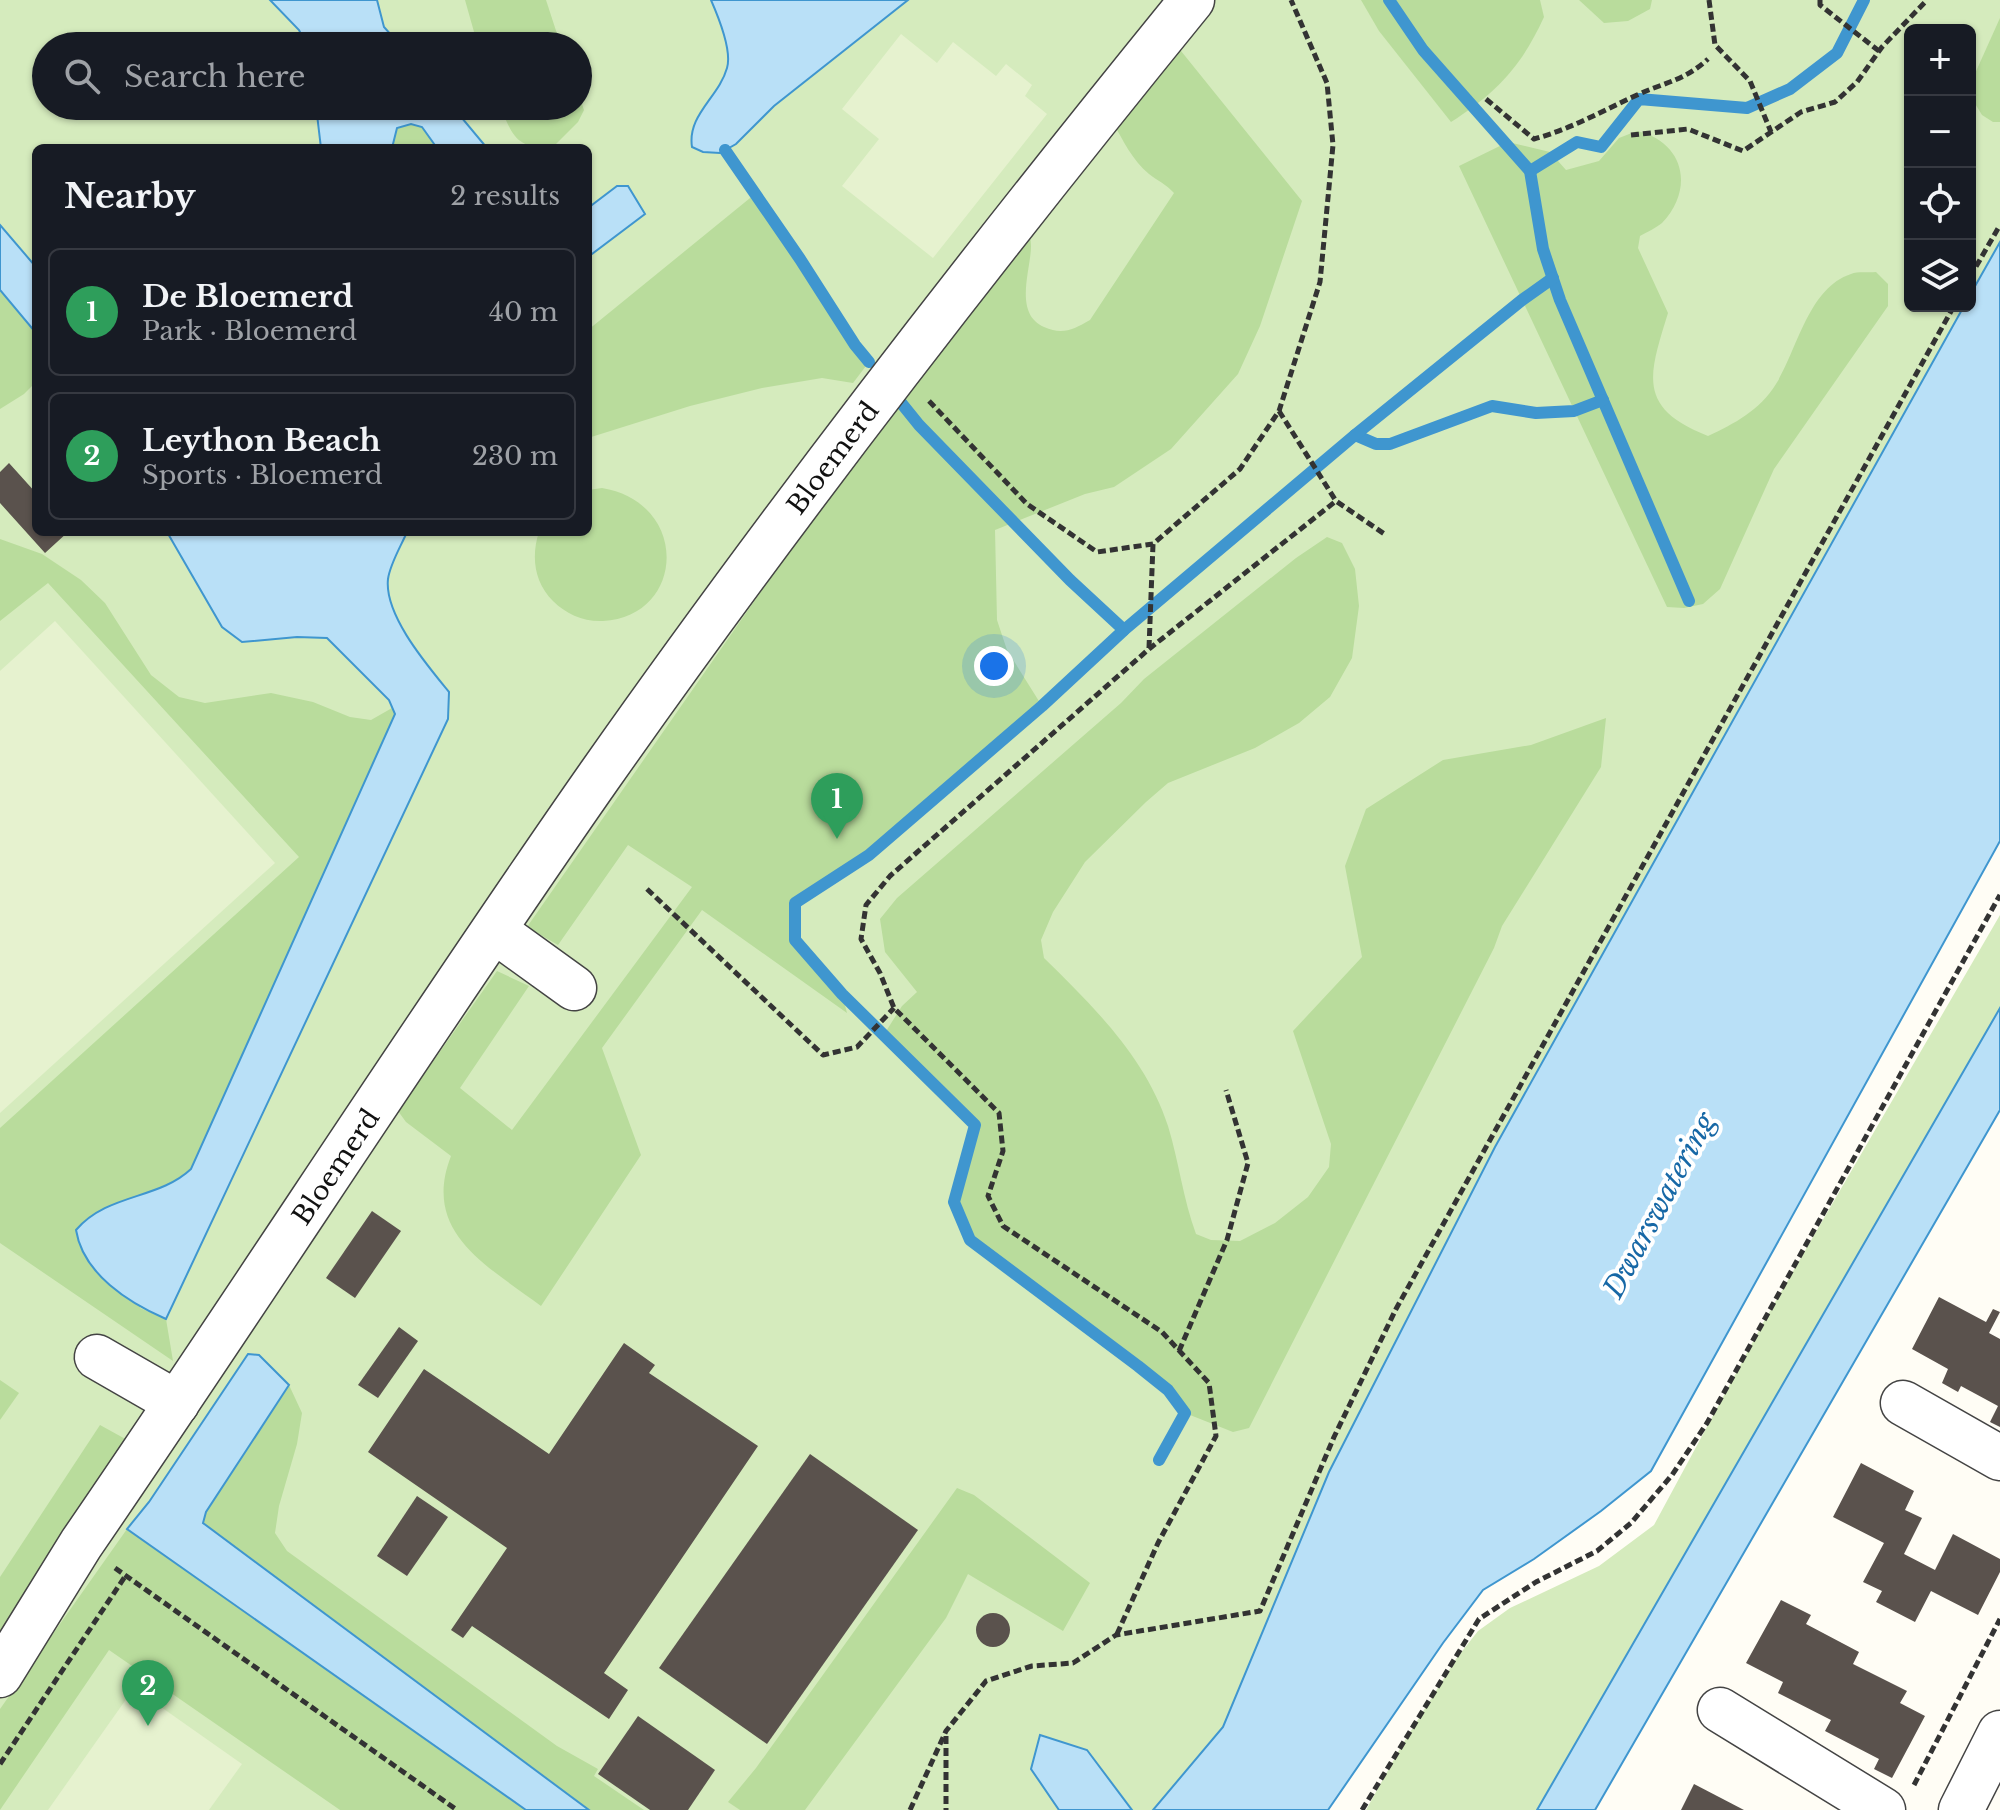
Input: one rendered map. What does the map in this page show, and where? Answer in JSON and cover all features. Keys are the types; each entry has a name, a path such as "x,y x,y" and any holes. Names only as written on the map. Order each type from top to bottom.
{"street":[{"name":"Bloemerd","path":"0,1675 81,1544 601,774 900,369 1052,172 1192,0"},
{"path":"495,931 574,988"},
{"path":"97,1357 177,1403"},
{"path":"1903,1403 2000,1458"},
{"path":"1720,1710 1896,1803"},
{"path":"1961,1810 2000,1733"}],"path":[{"path":"900,369 1027,504 1097,552 1153,544 1240,469 1279,411 1320,282 1333,145 1327,83 1291,0"},
{"path":"1709,0 1715,45 1750,81 1771,132"},
{"path":"1820,0 1820,5 1879,51"},
{"path":"1631,135 1688,129 1743,151 1801,112 1835,102 1857,82 1882,47 1927,0"},
{"path":"1486,99 1534,139 1561,132 1639,94 1692,74 1708,59"},
{"path":"1976,267 2000,225"},
{"path":"910,1810 946,1731 986,1681 1032,1666 1073,1663 1116,1635 1260,1611 1334,1437 1396,1309 1951,312"},
{"path":"1279,411 1336,501 1386,535"},
{"path":"1116,1635 1158,1543 1216,1436 1209,1383 1162,1332 1003,1226 988,1196 1003,1151 999,1113 894,1008 880,973 861,939 866,905 890,876 1149,649 1336,501"},
{"path":"1149,649 1153,544"},
{"path":"647,889 823,1055 857,1047 894,1008"},
{"path":"1362,1810 1479,1619 1536,1582 1597,1551 1631,1523 1672,1475 1707,1423 2000,895"},
{"path":"1179,1351 1227,1240 1248,1163 1226,1090"},
{"path":"81,1544 457,1810"},
{"path":"0,1764 126,1575"},
{"path":"1896,1803 2000,1619"},
{"path":"946,1731 946,1810"}],"green space":[{"path":"0,0 2000,0 2000,279 1329,1472 1223,1727 1153,1810 1132,1810 1087,1750 1031,1769 1059,1810 0,1810"},
{"path":"465,0 546,0 556,32 474,32"},
{"path":"1361,0 1540,0 1544,17 1526,50 1506,77 1482,100 1451,122 1379,31"},
{"path":"1579,0 1652,0 1650,9 1628,21 1604,23"},
{"path":"2000,18 2000,122 1993,122 1982,115 1976,105 1976,71"},
{"path":"901,34 937,63 953,42 996,76 1006,64 1032,85 1025,96 1047,114 933,258 842,186 879,139 842,109"},
{"path":"1177,46 1302,201 1260,326 1238,374 1171,449 1114,487 1085,494 995,530 997,620 1007,650 1042,706 869,855 795,903 795,940 842,994 847,1013 702,910 602,1048 641,1155 541,1306 500,1277 465,1245 452,1227 445,1206 444,1183 451,1156 406,1122 398,1111 497,971 529,986 460,1088 512,1130 692,887 628,845 558,945 527,927 797,540 1029,227 1031,246 1026,302 1029,312 1044,327 1062,331 1090,320 1174,193 1138,162 1112,121"},
{"path":"506,120 579,120 556,144 523,143"},
{"path":"411,124 422,127 434,144 393,144 397,128"},
{"path":"1637,131 1665,145 1680,168 1679,195 1672,209 1662,223 1640,236 1638,248 1668,313 1656,354 1654,387 1659,401 1669,414 1685,425 1708,436 1754,409 1776,384 1814,306 1836,281 1854,273 1876,272 1888,284 1888,306 1774,469 1720,589 1703,604 1684,608 1667,607 1459,166 1508,142 1550,152 1566,170 1599,161 1619,138"},
{"path":"755,194 869,362 853,383 822,378 762,388 690,406 592,437 592,327"},
{"path":"0,290 32,328 32,386 0,409"},
{"path":"602,488 631,498 651,515 663,536 667,559 662,581 650,601 630,615 603,621 576,616 553,601 538,577 535,559 538,536 592,536 592,489"},
{"path":"1327,537 1342,543 1355,569 1359,606 1352,658 1330,697 1299,723 1255,748 1168,783 1085,862 1053,912 1041,940 1044,958 1116,1035 1146,1078 1168,1126 1196,1234 1211,1240 1240,1241 1275,1223 1308,1197 1329,1167 1331,1144 1293,1031 1362,957 1345,866 1366,809 1443,760 1531,745 1606,718 1601,767 1502,926 1494,948 1249,1428 1233,1432 1185,1413 1168,1390 970,1240 954,1202 975,1125 883,1036 902,1006 917,992 885,952 880,919 897,898 1121,703 1144,679 1296,558"},
{"path":"0,539 42,554 81,580 105,603 151,675 179,697 205,703 271,693 313,702 350,717 371,720 392,708 395,714 191,1169 178,1181 151,1191 140,1308 166,1319 173,1361 0,1243 0,1128 299,857 48,583 0,621"},
{"path":"55,621 275,863 0,1113 0,671"},
{"path":"2000,915 2000,1008 1537,1810 1366,1810 1402,1745 1456,1659 1478,1631 1510,1608 1599,1566 1654,1525 1763,1323"},
{"path":"0,1380 19,1393 0,1420"},
{"path":"289,1385 302,1413 275,1533 287,1551 557,1746 598,1769 594,1776 644,1810 589,1810 203,1523 206,1512"},
{"path":"100,1425 129,1441 0,1637 0,1577"},
{"path":"957,1488 974,1495 1090,1583 1063,1631 968,1574 946,1618 805,1810 740,1810 728,1802 756,1768"},
{"path":"127,1529 526,1810 340,1810 109,1650 0,1810 0,1709"},
{"path":"134,1688 242,1764 209,1810 48,1810"}],"water":[{"path":"270,0 377,0 384,27 388,32 300,32"},
{"path":"711,0 908,0 774,106 736,144 720,153 703,152 692,147 694,125 723,78 728,61 724,34"},
{"path":"318,120 464,120 484,144 434,144 422,127 411,124 397,128 393,144 321,144"},
{"path":"617,186 628,186 645,214 592,254 592,205"},
{"path":"0,225 32,262 32,328 0,290"},
{"name":"Dwarswatering","path":"2000,242 2000,841 1651,1471 1534,1559 1483,1590 1328,1810 1153,1810 1223,1727 1329,1472 1495,1147 1961,312 1976,312 1976,284"},
{"path":"169,536 405,536 389,573 389,593 409,639 449,692 448,719 166,1319 137,1305 110,1285 88,1260 76,1230 103,1209 164,1186 191,1169 395,714 389,700 327,638 297,637 242,642 222,627"},
{"path":"2000,1008 2000,1110 1595,1810 1537,1810"},
{"path":"248,1354 259,1355 289,1385 206,1512 203,1523 589,1810 526,1810 127,1529 149,1502"},
{"path":"1040,1735 1087,1750 1132,1810 1059,1810 1031,1769"}],"building":[{"path":"9,463 32,489 32,536 64,536 45,553 0,503 0,472"},
{"path":"372,1211 401,1231 355,1298 326,1278"},
{"path":"1939,1297 1986,1322 1993,1309 2000,1312 1989,1333 2000,1339 2000,1427 1990,1422 1998,1406 1961,1386 1958,1392 1942,1383 1948,1369 1912,1349"},
{"path":"399,1327 418,1341 378,1398 358,1385"},
{"path":"624,1343 655,1365 649,1373 758,1446 604,1673 628,1690 609,1719 472,1626 463,1638 451,1630 507,1548 368,1452 424,1369 549,1454"},
{"path":"810,1454 918,1530 767,1744 659,1668"},
{"path":"1861,1463 1914,1491 1905,1510 1922,1518 1904,1554 1935,1570 1953,1534 2000,1559 2000,1572 1978,1615 1931,1591 1915,1622 1876,1602 1882,1591 1863,1582 1884,1543 1833,1517"},
{"path":"417,1496 448,1517 407,1576 377,1556"},
{"path":"1781,1600 1811,1615 1806,1624 1859,1652 1853,1664 1907,1691 1900,1703 1925,1716 1892,1778 1874,1769 1879,1759 1825,1731 1831,1720 1778,1693 1783,1682 1746,1663"},
{"path":"993,1613 1005,1618 1010,1630 1005,1642 993,1647 981,1642 976,1630 981,1618"},
{"path":"638,1716 715,1770 688,1810 650,1810 598,1774"},
{"path":"1694,1784 1744,1810 1681,1810"}],"waterway":[{"path":"1389,0 1423,50 1530,171 1543,249 1560,300 1689,601"},
{"path":"1530,171 1577,142 1601,147 1639,99 1747,108 1790,89 1837,53 1864,0"},
{"path":"725,150 869,362"},
{"path":"1159,1460 1185,1413 1168,1390 970,1240 954,1202 975,1125 842,994 795,940 795,903 869,855 1042,706 1124,630 1355,435 1553,278"},
{"path":"898,399 919,425 1070,580 1124,630"},
{"path":"1355,435 1376,444 1390,444 1492,406 1536,413 1574,411 1603,400"}],"place":[{"name":"De Bloemerd","path":"837,839"},
{"name":"Leython Beach","path":"148,1726"}]}
